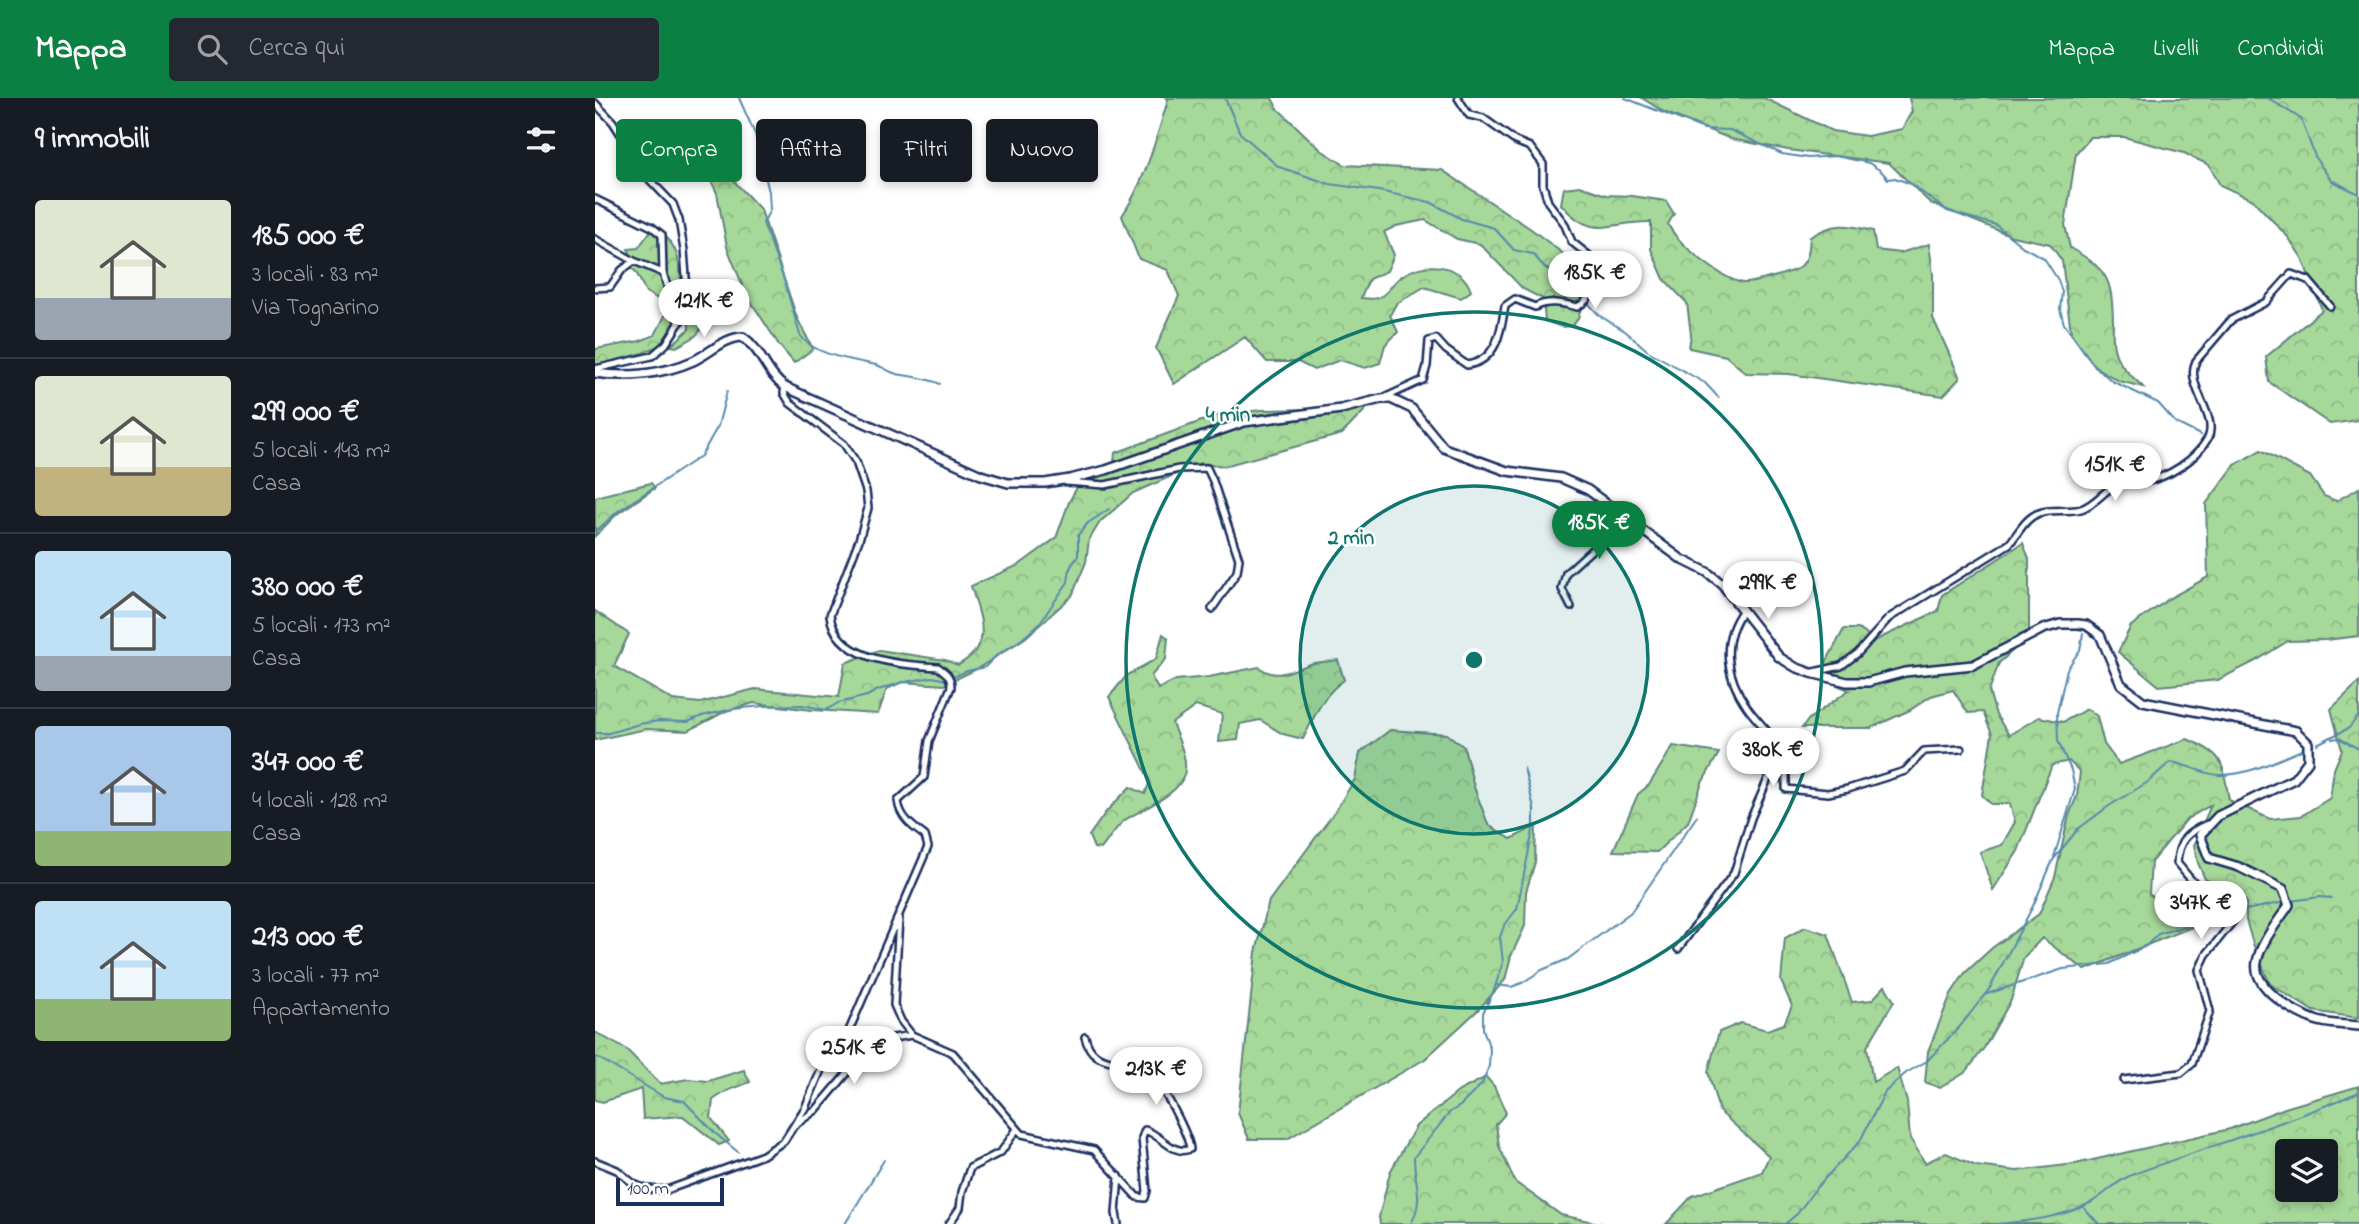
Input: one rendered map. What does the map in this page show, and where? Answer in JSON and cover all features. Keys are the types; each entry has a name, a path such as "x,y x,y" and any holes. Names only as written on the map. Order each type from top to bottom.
{"street":[{"path":"1055,481 1106,470 1244,422 1341,409 1381,399 1423,380 1429,341 1436,339 1467,365 1478,363 1498,341 1505,306 1515,299 1535,307 1560,303 1577,307 1584,303 1591,294 1595,281 1592,258 1572,242 1565,223 1548,202 1543,185 1543,164 1530,147 1514,141 1483,118 1469,115 1458,98"},
{"path":"595,103 613,122 650,180 673,204 679,220 684,250 687,290 686,308 666,344 652,356 595,371"},
{"path":"595,199 652,227 662,235 663,273 679,324"},
{"path":"595,239 634,261 663,273"},
{"path":"595,288 610,287 622,270 634,261"},
{"path":"1811,673 1841,666 1858,653 1889,618 2009,544 2022,525 2037,514 2080,509 2122,481 2141,482 2183,466 2209,437 2210,428 2192,368 2231,320 2266,302 2291,274 2308,280 2330,306"},
{"path":"595,371 630,375 670,368 693,361 736,337 743,337 750,342 774,380 785,387 981,475 1008,483 1055,481 1105,485 1178,469 1207,468 1239,559 1237,572 1212,609"},
{"path":"595,1161 617,1170 634,1184 646,1189 667,1191 763,1155 784,1141 804,1108 821,1070 848,1032 928,847 925,836 910,825 899,808 898,801 924,777 929,741 951,681 948,673 938,667 866,656 840,639 832,629 830,615 859,540 868,508 866,491 856,462 844,444 790,402 784,393 785,387"},
{"path":"1381,399 1399,402 1412,409 1444,448 1507,471 1561,478 1588,490 1681,559 1722,583 1779,657 1811,673 1847,682 1868,682 1905,672 1973,665 2043,629 2060,624 2087,625 2100,635 2121,684 2143,701 2296,731 2308,743 2308,761 2294,779 2188,832 2177,849 2177,863 2201,891 2225,898 2233,909 2234,920 2206,955 2199,970 2210,1012 2192,1064 2181,1073 2124,1080"},
{"path":"1571,607 1562,589 1566,573 1627,517"},
{"path":"1742,610 1733,624 1727,646 1730,674 1746,706 1784,757 1786,789 1828,793 1849,789 1905,771 1924,751 1961,749"},
{"path":"1678,949 1734,873 1751,818 1774,765 1776,743"},
{"path":"2207,824 2200,835 2209,858 2239,867 2283,889 2290,905 2264,944 2256,964 2261,982 2282,1003 2317,1021 2359,1026"},
{"path":"899,911 894,1005 901,1021 912,1035 953,1053 1022,1134 1094,1150 1137,1197 1145,1198 1147,1191 1142,1138 1145,1130 1153,1132 1177,1151 1185,1152 1190,1149 1189,1139 1161,1090 1133,1068 1093,1055 1085,1037"},
{"path":"792,1127 816,1110 866,1051 887,1039 912,1035"},
{"path":"949,1224 960,1208 970,1168 1000,1152 1017,1129"},
{"path":"1118,1224 1116,1205 1119,1176"}],"green space":[{"path":"1166,98 1272,98 1277,108 1321,150 1345,165 1442,170 1531,229 1566,256 1585,291 1578,319 1572,326 1562,327 1545,321 1543,299 1523,289 1480,244 1457,239 1425,220 1396,226 1384,232 1394,255 1387,271 1369,279 1361,298 1380,297 1407,273 1428,267 1449,269 1458,274 1466,281 1471,291 1461,298 1424,287 1396,304 1390,315 1398,332 1385,345 1380,363 1365,368 1340,360 1314,370 1298,362 1267,362 1245,337 1174,384 1156,348 1179,296 1168,270 1139,259 1122,216 1149,160 1168,100"},
{"path":"1642,98 1764,98 1832,131 1867,136 1902,129 1912,111 1909,98 2359,98 2359,420 2330,424 2269,382 2266,357 2322,310 2302,258 2288,237 2253,200 2220,185 2209,165 2184,153 2124,137 2090,137 2076,153 2065,225 2070,248 2092,262 2105,276 2111,294 2113,342 2118,360 2143,387 2119,381 2095,367 2071,333 2062,261 2050,244 2012,236 1930,203 1889,163 1788,150 1731,139 1664,112"},
{"path":"712,182 735,182 761,210 797,318 813,349 794,363 746,294 727,247 717,193"},
{"path":"1580,186 1606,195 1666,201 1674,214 1668,224 1681,241 1712,268 1743,283 1790,272 1800,267 1807,257 1810,237 1833,227 1848,226 1873,231 1876,250 1900,253 1929,244 1933,274 1933,318 1960,378 1943,396 1789,374 1746,373 1726,356 1689,348 1691,335 1687,303 1664,279 1651,249 1651,222 1603,227 1583,223 1561,204 1564,188"},
{"path":"655,225 673,246 680,269 680,299 672,327 665,338 650,350 595,365 595,349 640,341 655,335 670,306 646,292 636,272 628,265 632,256 628,249 638,248"},
{"path":"689,302 701,310 701,330 690,340 676,347 671,346 689,329"},
{"path":"1367,408 1342,434 1224,466 1201,463 1133,493 1100,522 1089,540 1086,562 1072,596 1025,638 977,669 944,685 902,682 887,689 878,714 754,703 726,711 688,731 646,729 595,740 595,611 629,634 614,666 673,700 700,703 755,689 839,697 845,663 879,650 945,660 958,665 970,657 981,640 982,630 971,586 1019,565 1056,538 1069,502 1081,480 1113,471 1115,453 1215,416 1261,410"},
{"path":"2261,450 2310,476 2324,496 2336,501 2359,488 2359,636 2288,641 2218,680 2159,686 2118,652 2131,626 2170,598 2208,577 2206,504 2235,465"},
{"path":"651,483 655,488 617,514 595,536 595,497"},
{"path":"2023,543 2029,559 2029,636 1999,663 1989,691 1996,715 2009,735 2039,717 2063,722 2087,709 2097,716 2104,744 2119,764 2187,739 2209,750 2220,761 2229,800 2270,819 2301,816 2330,798 2334,769 2342,750 2331,709 2359,682 2359,1018 2313,1011 2270,984 2246,920 2246,901 2205,879 2198,863 2194,845 2211,805 2187,819 2151,862 2149,894 2171,909 2192,915 2204,922 2085,970 2042,938 2024,957 2011,1000 1984,1048 1966,1072 1940,1088 1925,1082 1928,1051 1951,994 1965,973 1992,948 2039,914 2055,877 2069,815 2077,796 2080,772 2069,761 2052,765 2018,851 1993,890 1980,852 2002,845 2015,822 2010,804 1991,804 1982,795 1992,734 1983,712 1968,713 1953,690 1931,696 1910,710 1871,728 1802,728 1809,719 1849,690 1818,677 1844,629 1858,629 1876,640 1938,611 1942,595"},
{"path":"1163,634 1168,638 1166,659 1151,676 1158,689 1176,680 1209,677 1259,667 1279,674 1314,663 1338,660 1344,680 1325,699 1303,739 1283,734 1260,720 1240,724 1238,740 1219,742 1222,714 1196,706 1172,723 1185,762 1181,782 1159,801 1125,820 1101,849 1094,848 1089,836 1106,812 1130,787 1145,794 1150,781 1109,697 1127,675 1156,659"},
{"path":"1390,730 1447,734 1464,747 1474,787 1488,824 1511,839 1536,826 1535,862 1526,892 1525,926 1511,956 1505,980 1478,1010 1425,1059 1287,1139 1249,1139 1238,1113 1256,952 1269,901 1336,810 1355,779 1360,753"},
{"path":"1673,746 1719,753 1702,783 1688,822 1657,852 1613,851 1638,794 1649,785"},
{"path":"1805,927 1828,934 1852,1002 1872,1000 1885,986 1894,1001 1867,1047 1873,1082 1897,1068 1907,1102 1910,1138 1925,1163 1946,1153 1976,1166 2017,1171 2075,1164 2230,1129 2285,1108 2359,1086 2359,1224 1666,1224 1692,1196 1762,1172 1769,1156 1719,1111 1708,1072 1719,1032 1741,1023 1767,1030 1784,1024 1792,1006 1781,981 1785,938"},
{"path":"595,1032 627,1050 660,1084 688,1079 708,1081 744,1070 750,1082 713,1100 711,1118 729,1141 719,1145 683,1116 643,1119 641,1089 603,1102 595,1100"},
{"path":"1486,1077 1494,1086 1506,1113 1496,1124 1499,1146 1515,1182 1561,1215 1603,1224 1380,1224 1379,1217 1390,1172 1416,1126 1459,1091"}],"waterway":[{"path":"739,98 755,134 769,192 770,210 763,223 800,335 806,342 824,352 940,384"},
{"path":"1225,98 1240,133 1279,167 1330,184 1430,202 1462,219 1494,228 1514,250 1533,254 1545,268 1566,279 1600,316 1625,331 1648,351 1705,383 1719,398"},
{"path":"1625,98 1704,129 1730,130 1782,154 1808,158 1836,156 1869,163 1888,179 1895,178 1911,184 1947,211 1996,225 2023,247 2044,258 2062,292 2060,309 2064,324 2095,366 2112,381 2158,403 2176,423 2200,435"},
{"path":"2268,98 2301,119 2316,159 2331,180 2359,194"},
{"path":"595,532 618,511 701,456 718,426 727,391"},
{"path":"595,733 609,733 659,721 688,722 733,709 763,706 803,705 826,710 838,703 867,696 900,683 932,677 947,680 985,667 1039,624 1068,582 1070,568 1078,556 1078,535 1088,523 1109,509"},
{"path":"2054,857 2075,789 2071,770 2058,741 2057,713 2067,669 2080,650 2083,633"},
{"path":"2317,744 2349,728 2359,715"},
{"path":"2332,739 2339,738 2359,749"},
{"path":"1785,1224 1797,1214 1816,1188 1860,1141 1885,1092 1906,1073 1927,1061 1962,1024 1990,988 2033,906 2053,860 2078,829 2148,782 2170,762 2213,774 2230,775 2262,766 2304,749"},
{"path":"1411,1224 1418,1198 1414,1157 1450,1112 1482,1084 1489,1066 1490,1049 1483,1029 1483,1013 1503,962 1500,937 1504,926 1517,909 1534,825 1534,808 1524,768"},
{"path":"1497,985 1511,987 1522,983 1542,970 1568,959 1631,912 1697,816"},
{"path":"2290,901 2331,898"},
{"path":"2236,912 2285,902"},
{"path":"1984,995 2063,969 2109,964 2146,946 2158,934 2230,913"},
{"path":"595,1056 664,1097 684,1101 738,1152"},
{"path":"1997,1224 2044,1218 2079,1208 2134,1174 2275,1125 2359,1092"},
{"path":"845,1224 884,1160"},
{"path":"2083,1207 2099,1224"}]}
